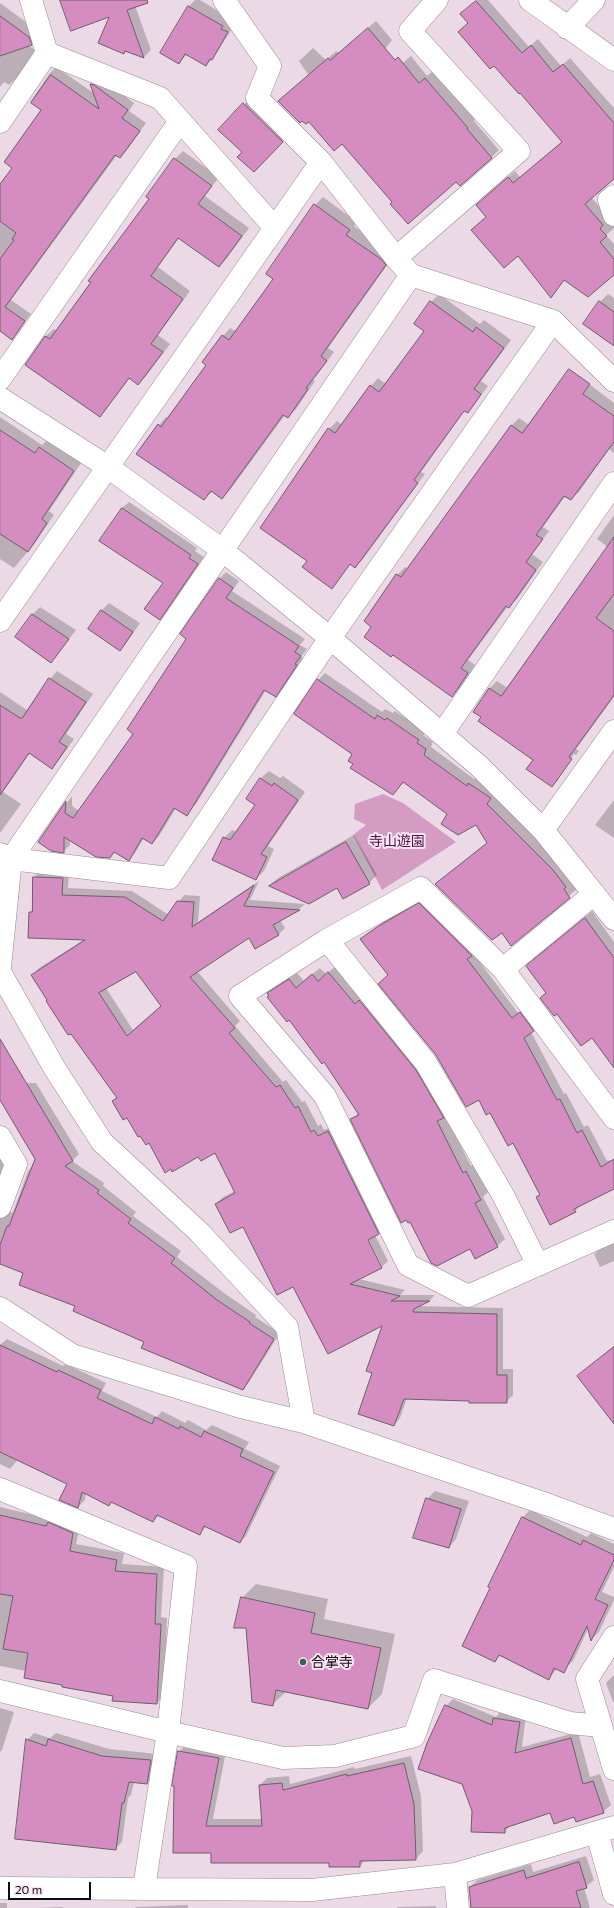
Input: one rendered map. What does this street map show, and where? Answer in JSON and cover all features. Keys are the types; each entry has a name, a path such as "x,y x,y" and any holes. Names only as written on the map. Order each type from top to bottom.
{"street":[{"path":"32,0 47,53"},
{"path":"224,0 270,66 257,98 321,162 411,275 553,321 614,381"},
{"path":"396,258 519,151 410,31 437,0"},
{"path":"530,0 567,28 614,60"},
{"path":"567,28 594,0"},
{"path":"47,53 160,98 275,228"},
{"path":"0,122 47,53"},
{"path":"0,379 180,121"},
{"path":"0,621 321,162"},
{"path":"614,196 609,200 614,214"},
{"path":"0,967 6,857 222,550 411,275"},
{"path":"6,857 169,878 330,638 553,321"},
{"path":"0,398 108,467 222,550 330,638 479,766 543,830 614,919"},
{"path":"442,734 614,483"},
{"path":"543,830 614,731"},
{"path":"614,1118 503,969 421,888 326,940 240,996 325,1096 408,1266 468,1296 614,1231"},
{"path":"503,969 594,894"},
{"path":"326,940 426,1064 503,1195 538,1265"},
{"path":"0,972 55,1069 102,1142 198,1232 287,1326 304,1422"},
{"path":"0,1137 16,1164 0,1207"},
{"path":"0,1308 72,1355 241,1407 304,1422 614,1528"},
{"path":"0,1489 186,1566 168,1732 144,1888"},
{"path":"614,1637 587,1679 614,1769"},
{"path":"0,1691 168,1732 284,1758 335,1756 414,1736 434,1680 570,1723 601,1726"},
{"path":"0,1888 144,1888 313,1899 455,1874 605,1830 614,1894"},
{"path":"455,1874 458,1908"}],"green space":[{"name":"寺山遊園","path":"383,794 403,803 456,842 382,890 353,835 366,825 354,819 355,804"}],"building":[{"path":"60,0 147,0 148,3 127,10 144,58 125,51 124,54 98,43 109,17 71,31"},
{"path":"476,1 522,53 531,45 553,72 563,64 614,123 614,179 585,204 603,225 600,229 607,236 600,242 614,259 614,275 588,297 564,280 551,298 518,256 504,268 471,230 486,217 476,205 508,177 513,183 562,142 520,93 519,94 494,66 490,69 458,32 468,23 460,14"},
{"path":"188,6 223,26 221,29 228,32 212,60 210,59 206,66 185,54 179,64 160,53"},
{"path":"0,16 29,37 32,45 0,56"},
{"path":"368,28 395,60 398,57 419,83 425,78 492,158 460,186 456,182 408,224 390,204 392,202 342,144 334,151 309,122 306,124 302,121 300,123 278,101 328,58 330,60"},
{"path":"51,75 99,109 90,84 94,85 128,110 122,118 140,131 120,158 115,155 5,307 25,321 12,340 0,331 0,259 14,240 12,239 16,233 0,221 0,184 12,168 4,162 41,110 31,103"},
{"path":"243,103 283,142 254,172 237,157 242,152 218,130"},
{"path":"174,158 212,186 198,204 242,236 219,267 178,238 151,276 183,299 151,344 163,352 138,385 129,378 100,417 25,365 45,336 50,339 91,282 88,281 149,199 146,197"},
{"path":"314,204 350,230 346,235 381,259 386,265 321,356 327,361 306,388 308,389 288,418 283,415 222,499 211,491 204,500 136,454 158,424 161,427 206,365 202,362 222,335 229,340 273,279 266,274"},
{"path":"430,301 473,332 476,327 504,348 474,389 481,394 468,413 464,411 414,480 418,483 355,568 350,564 332,589 302,567 307,561 260,528 328,428 335,433 370,385 379,392 424,331 414,324"},
{"path":"599,301 614,312 614,346 583,324"},
{"path":"569,369 590,384 583,394 614,416 614,442 571,500 564,496 536,535 543,539 526,562 536,570 509,608 506,606 461,668 468,673 452,697 393,655 391,657 364,637 371,627 364,621 396,574 401,577 511,425 522,433"},
{"path":"0,430 35,453 39,447 74,471 42,519 47,523 28,552 0,534"},
{"path":"122,508 191,555 189,558 198,564 160,620 144,609 163,583 99,541"},
{"path":"614,537 614,594 596,618 614,631 614,695 569,757 572,759 552,787 526,769 533,760 478,721 481,717 473,712 489,688 501,696"},
{"path":"219,578 233,588 226,598 299,646 295,652 301,656 295,664 297,665 276,697 264,690 187,816 174,808 152,844 142,838 129,861 114,852 110,858 96,857 64,837 64,853 51,851 38,842 66,801 65,813 73,818 133,734 127,729 186,639 180,634"},
{"path":"101,610 133,632 120,651 88,629"},
{"path":"32,614 69,639 51,663 15,637"},
{"path":"49,678 86,702 59,742 67,747 52,769 29,753 0,795 0,705 22,718"},
{"path":"317,679 375,719 377,715 385,720 387,718 419,740 417,743 426,749 424,755 467,786 468,783 491,798 487,804 553,870 566,887 564,889 570,898 511,946 502,933 492,940 435,884 487,843 476,825 458,835 441,824 447,814 403,782 393,795 350,768 353,764 348,761 352,754 294,714"},
{"path":"260,778 272,786 274,783 298,800 261,854 267,857 256,880 212,860 223,837 230,840 255,805 246,799"},
{"path":"346,842 370,884 343,899 337,888 309,904 269,886"},
{"path":"33,877 63,878 62,895 125,897 163,921 177,901 194,902 192,927 254,885 244,906 300,910 273,925 279,935 255,949 249,938 190,977 235,1028 229,1033 276,1087 280,1085 295,1108 298,1106 311,1132 314,1130 318,1136 328,1131 379,1234 368,1240 382,1268 350,1284 400,1296 391,1301 430,1301 414,1309 413,1312 497,1314 497,1375 507,1375 507,1403 469,1403 469,1401 404,1399 394,1426 358,1414 372,1373 366,1371 382,1326 328,1354 293,1287 277,1295 243,1227 230,1233 215,1204 235,1193 215,1153 201,1161 198,1157 172,1172 171,1169 165,1173 149,1143 146,1145 140,1136 138,1137 127,1118 123,1120 112,1101 117,1098 71,1034 68,1035 31,975 85,940 28,938 29,912 32,912","holes":["136,972 161,1006 127,1036 99,993"]},
{"path":"419,903 472,956 467,959 512,1018 520,1012 534,1031 524,1038 557,1100 560,1099 577,1133 582,1130 601,1167 614,1159 614,1189 574,1209 576,1212 550,1225 536,1197 540,1195 513,1143 508,1146 490,1113 486,1115 479,1100 466,1107 436,1055 378,984 388,975 360,939 377,927"},
{"path":"585,918 614,958 614,1068 592,1038 581,1046 557,1014 554,1016 540,998 546,993 526,966"},
{"path":"328,972 355,1004 359,1000 416,1070 444,1118 437,1121 463,1173 466,1171 481,1200 475,1203 498,1247 475,1259 470,1249 437,1266 431,1263 410,1222 408,1223 406,1220 401,1223 350,1119 359,1115 324,1062 322,1064 289,1020 287,1022 267,997 269,996 267,993 289,979 296,988 312,974 318,981"},
{"path":"0,1039 73,1161 65,1166 99,1190 97,1193 131,1219 128,1223 175,1258 171,1263 217,1300 274,1339 243,1390 141,1348 144,1342 73,1311 75,1306 19,1285 23,1273 0,1264 0,1245 35,1159 0,1100"},
{"path":"0,1345 57,1372 58,1370 101,1390 97,1398 152,1424 155,1417 179,1429 180,1426 201,1437 204,1431 243,1449 240,1456 274,1472 240,1543 204,1526 200,1535 157,1515 153,1522 111,1502 109,1506 82,1492 78,1508 59,1500 67,1484 0,1452"},
{"path":"614,1347 614,1424 577,1376"},
{"path":"426,1498 461,1509 449,1548 413,1538"},
{"path":"0,1515 46,1526 48,1522 73,1533 70,1551 117,1560 115,1571 157,1574 155,1624 161,1624 157,1704 112,1701 113,1696 62,1687 62,1685 24,1678 28,1653 3,1649 13,1596 0,1594"},
{"path":"522,1517 581,1545 583,1540 614,1555 614,1560 595,1599 608,1605 591,1641 587,1626 564,1673 554,1668 549,1680 499,1655 495,1662 462,1646 490,1588 488,1587"},
{"name":"合掌寺","path":"241,1597 315,1613 311,1633 381,1648 368,1709 276,1690 273,1706 252,1702 246,1628 234,1628"},
{"path":"445,1705 492,1725 493,1718 520,1722 515,1753 571,1738 583,1784 593,1781 604,1813 576,1822 574,1817 554,1824 550,1813 505,1828 505,1833 471,1832 472,1811 462,1784 418,1769 427,1743"},
{"path":"26,1739 46,1746 48,1739 102,1756 151,1760 147,1784 129,1782 124,1803 122,1803 116,1850 15,1839"},
{"path":"178,1751 219,1758 206,1826 262,1826 259,1785 282,1783 283,1790 347,1774 347,1776 404,1763 414,1804 416,1860 360,1861 360,1867 329,1867 329,1863 211,1863 211,1853 173,1853 174,1786 172,1786"},
{"path":"579,1862 587,1888 576,1891 581,1908 471,1908 469,1887 524,1870 526,1878"}],"place":[{"name":"合掌寺","path":"303,1662"}]}
